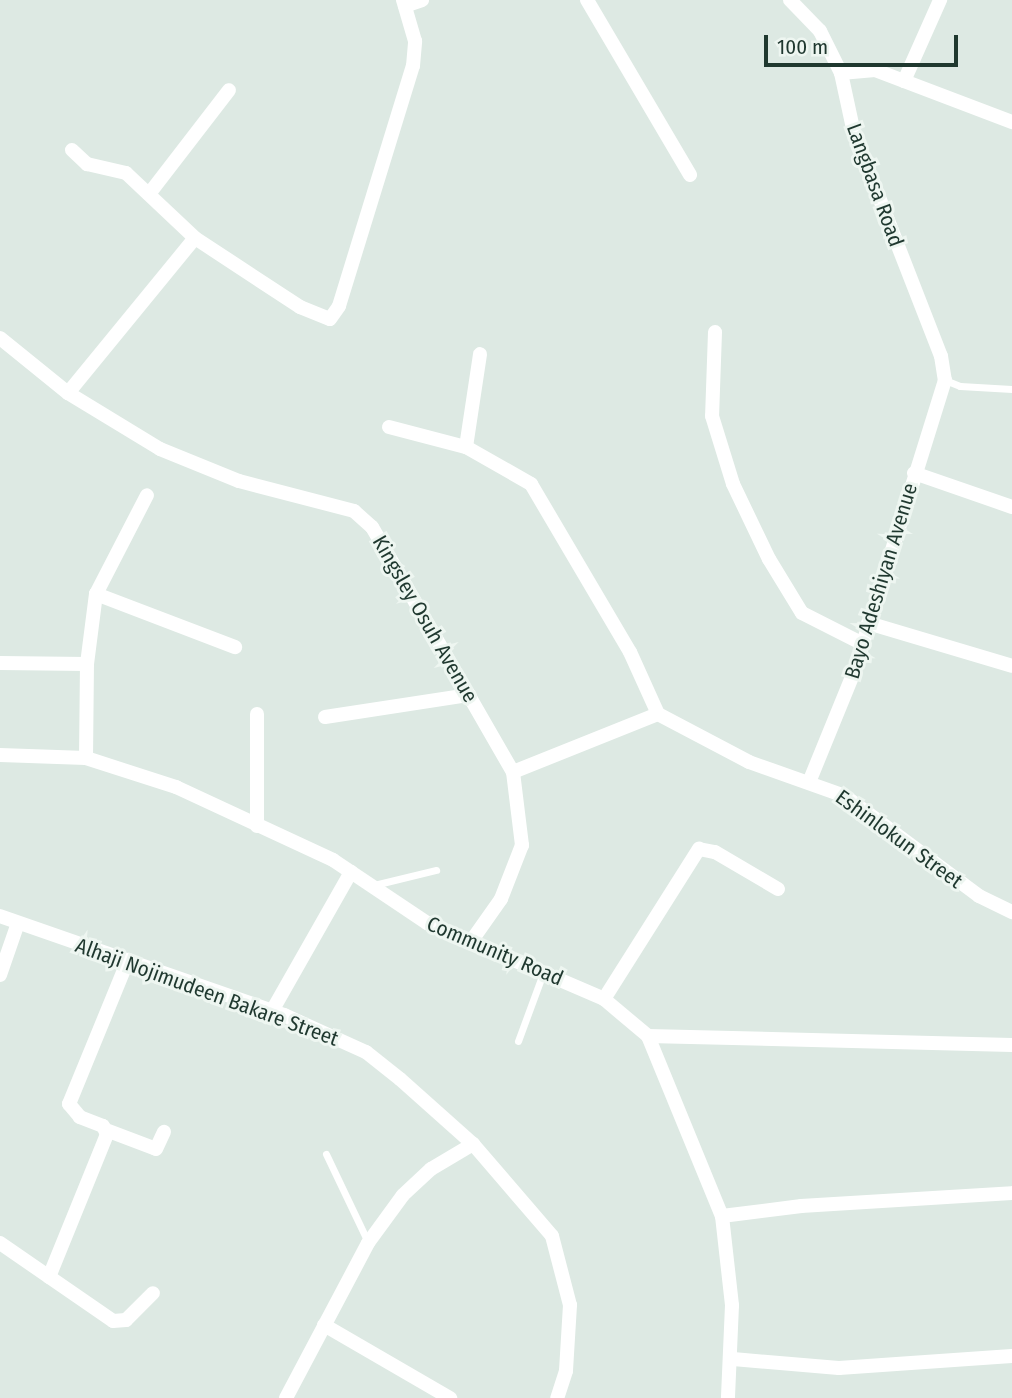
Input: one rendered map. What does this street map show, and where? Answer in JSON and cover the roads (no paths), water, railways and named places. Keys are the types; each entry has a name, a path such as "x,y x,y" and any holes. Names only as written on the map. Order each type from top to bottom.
{"street":[{"path":"72,150 88,164 125,173 195,238 300,307 318,316 333,317 413,66 415,41 404,3 422,0"},
{"path":"587,0 690,175"},
{"name":"Langbasa Road","path":"790,0 820,31 841,73 854,133 941,356 945,380"},
{"path":"905,81 940,0"},
{"path":"841,73 875,70 1012,122"},
{"path":"149,194 229,90"},
{"path":"68,393 195,238"},
{"path":"715,332 712,416 733,484 773,567 802,613 863,644"},
{"name":"Kingsley Osuh Avenue","path":"0,338 68,393 136,436 197,466 340,506 364,518 513,772 522,845 501,899 470,943"},
{"path":"466,447 480,354"},
{"name":"Bayo Adeshiyan Avenue","path":"810,780 863,644 945,380"},
{"path":"389,427 466,447 525,478 539,495 630,652 658,714 513,772"},
{"path":"914,473 1012,507"},
{"path":"86,758 87,664 96,594 147,495"},
{"path":"96,594 235,647"},
{"path":"868,623 1012,666"},
{"path":"0,663 87,664"},
{"path":"325,717 469,695"},
{"path":"257,714 257,826"},
{"name":"Eshinlokun Street","path":"658,714 749,762 810,780 845,796 979,896 1012,912"},
{"name":"Community Road","path":"0,755 86,758 176,787 351,872 401,909 470,943 604,999 648,1036"},
{"path":"604,999 699,849 715,852 778,889"},
{"path":"272,1011 351,872"},
{"name":"Alhaji Nojimudeen Bakare Street","path":"0,916 272,1011 366,1052 473,1144 544,1224 561,1261 569,1289 569,1326 566,1371 557,1398"},
{"path":"0,975 18,923"},
{"path":"128,960 69,1104 80,1116 106,1130 156,1149 164,1132"},
{"path":"728,1398 733,1359 730,1268 722,1216 648,1036 1012,1045"},
{"path":"49,1277 106,1130"},
{"path":"286,1398 368,1243 412,1185 473,1144"},
{"path":"722,1216 801,1206 1012,1193"},
{"path":"0,1243 118,1322 126,1320 153,1293"},
{"path":"324,1325 450,1398"},
{"path":"733,1359 839,1368 1012,1356"}],"lane":[{"path":"945,380 960,386 1012,389"},
{"path":"370,886 436,870"},
{"path":"519,1041 542,973"},
{"path":"326,1154 368,1243"}]}
